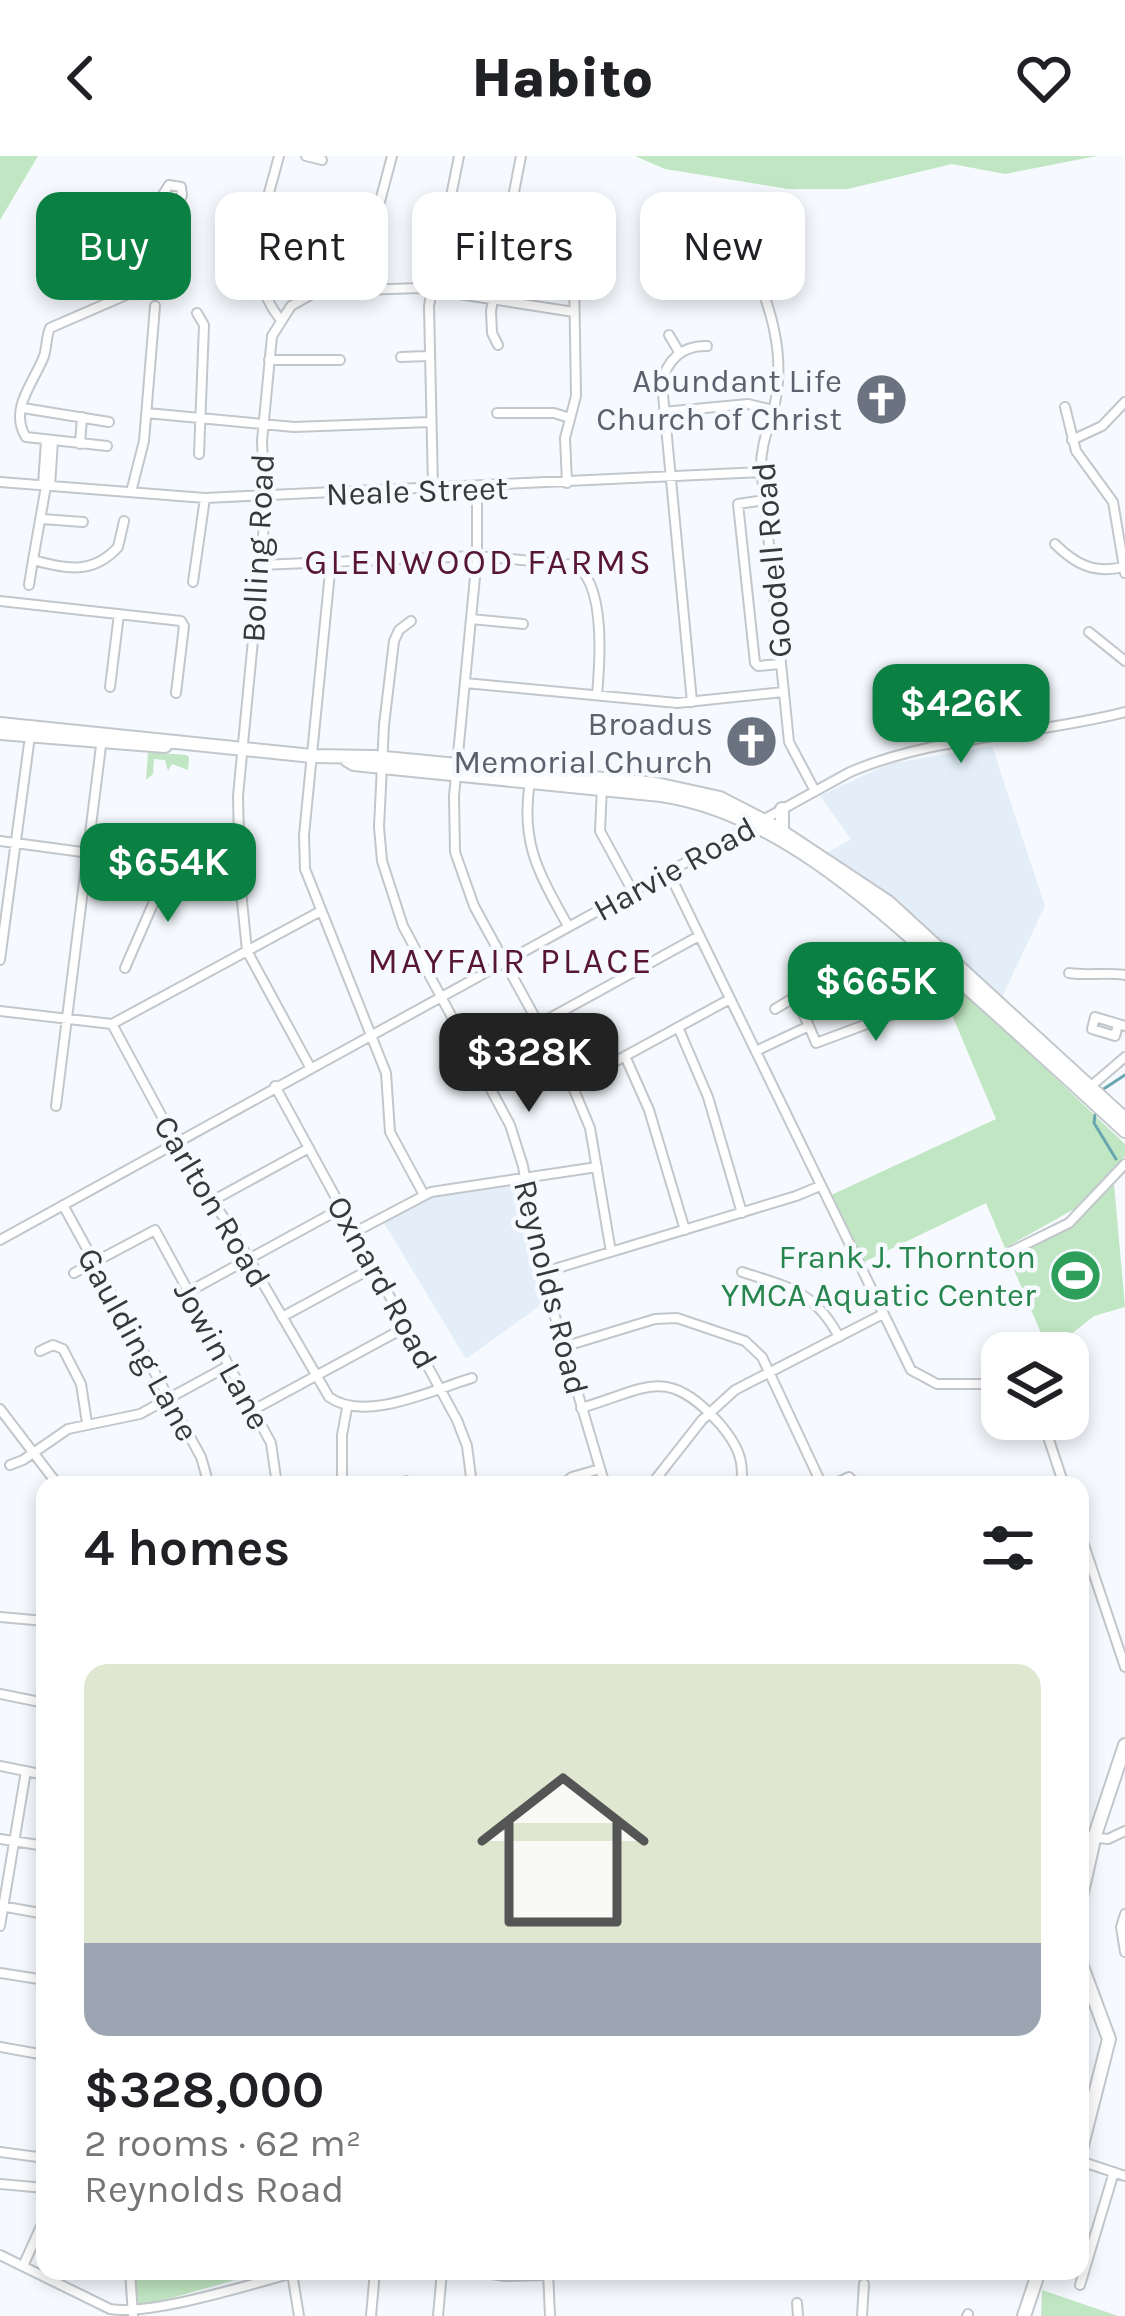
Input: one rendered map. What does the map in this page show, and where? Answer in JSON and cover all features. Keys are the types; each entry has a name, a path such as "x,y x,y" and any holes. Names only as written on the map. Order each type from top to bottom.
{"main road":[{"path":"0,724 30,731 168,738 177,743 350,762 354,756 602,784 702,802 782,831 898,911 1125,1119"},
{"path":"0,734 30,731"},
{"path":"782,809 782,831"},
{"path":"758,822 867,899 1125,1131"},
{"path":"1089,1824 1125,1745"},
{"path":"1089,1983 1106,2024 1109,2047 1089,2123"},
{"path":"1024,2316 1037,2280"}],"street":[{"path":"270,192 279,156"},
{"path":"306,156 322,160"},
{"path":"382,192 392,156"},
{"path":"451,192 458,156"},
{"path":"498,345 492,333 493,301 521,156"},
{"path":"169,185 178,185 182,190 175,214 153,211 169,185"},
{"path":"267,300 280,319 298,301 320,292 412,290"},
{"path":"107,446 23,434 23,408 26,385 44,356 50,328 114,300"},
{"path":"431,300 428,356 434,488"},
{"path":"487,300 574,312"},
{"path":"567,484 565,438 576,396 574,300"},
{"name":"Goodell Road","path":"766,300 776,326 773,410 762,442 762,472 780,664 789,742 815,791"},
{"path":"131,492 145,441 155,306"},
{"path":"197,313 204,325 199,454"},
{"name":"Bolling Road","path":"280,319 272,336 263,425 260,565 237,818 247,951 310,1067"},
{"path":"669,335 679,352"},
{"path":"692,702 668,478 663,376 679,352 707,346"},
{"path":"401,357 428,356"},
{"path":"269,360 340,360"},
{"path":"663,412 748,404 773,410"},
{"path":"1055,544 1090,568 1124,569 1120,508 1076,451 1065,407"},
{"path":"23,408 109,422"},
{"path":"1072,440 1102,426 1123,408"},
{"path":"497,412 554,413 570,418"},
{"path":"147,413 263,425 430,422"},
{"path":"80,444 82,417"},
{"path":"29,585 50,441"},
{"name":"Neale Street","path":"0,482 205,498 762,472"},
{"path":"477,487 477,556 452,825 455,852 474,906 572,1085 590,1128 611,1252"},
{"path":"193,582 205,498"},
{"path":"765,500 738,504 755,664 780,664"},
{"path":"42,519 83,523"},
{"path":"33,560 73,569 94,564 118,547 124,521"},
{"path":"260,565 477,556 575,565 586,571 592,584 598,695"},
{"path":"331,562 304,835 305,868 388,1081 390,1132 424,1195"},
{"path":"0,601 181,621 176,693"},
{"path":"110,687 119,614"},
{"path":"471,619 523,624"},
{"name":"Reynolds Road","path":"411,621 394,641 384,725 382,861 403,926 510,1125 542,1273 602,1476"},
{"path":"1089,632 1125,661"},
{"path":"465,683 692,702 783,692"},
{"name":"Harvie Road","path":"0,1240 868,764 1125,712"},
{"path":"0,960 30,731"},
{"path":"56,1106 102,737"},
{"path":"530,777 529,847 568,926"},
{"path":"602,784 601,831 632,890"},
{"path":"0,841 170,864 239,867"},
{"path":"125,968 170,864"},
{"path":"668,871 908,1364 920,1378 944,1384 981,1384"},
{"path":"0,1011 112,1024 320,911"},
{"path":"538,1024 699,936"},
{"path":"880,984 923,947"},
{"path":"775,1009 794,997 817,1043 894,1014 872,969"},
{"path":"1069,973 1125,975"},
{"path":"572,1085 730,999"},
{"name":"Carlton Road","path":"112,1024 314,1377 329,1397 347,1408"},
{"path":"756,1052 808,1026"},
{"path":"677,1028 707,1097 742,1213"},
{"path":"625,1056 649,1110 685,1230"},
{"path":"1090,1087 1125,1057"},
{"name":"Oxnard Road","path":"275,1086 463,1433 470,1476"},
{"path":"212,1201 309,1148"},
{"path":"1008,1253 1069,1223 1125,1164"},
{"path":"356,1232 424,1195 597,1167"},
{"path":"542,1273 820,1186"},
{"name":"Gaulding Lane","path":"62,1205 201,1457 206,1476"},
{"path":"188,1292 342,1208"},
{"name":"Jowin Lane","path":"94,1263 155,1230 272,1447 276,1476"},
{"path":"74,1274 94,1263"},
{"path":"282,1317 374,1267"},
{"path":"742,1272 806,1294 825,1312 839,1336"},
{"path":"658,1476 709,1412 735,1390 883,1314"},
{"path":"563,1347 656,1319 677,1318 745,1341 759,1352 769,1370 818,1476"},
{"path":"253,1410 406,1327"},
{"path":"40,1352 53,1345 63,1349 81,1384 86,1423"},
{"path":"10,1465 68,1429 136,1416 229,1366"},
{"path":"342,1476 347,1408 366,1409 472,1378"},
{"path":"581,1408 662,1385 687,1391 736,1446 742,1476"},
{"path":"0,1409 51,1476"},
{"path":"1049,1440 1061,1476"},
{"path":"575,1476 599,1468"},
{"path":"1089,1558 1125,1667"},
{"path":"0,1617 36,1620"},
{"path":"0,1694 36,1701"},
{"path":"0,1766 36,1773"},
{"path":"0,1926 26,1771"},
{"path":"1089,1834 1108,1839 1125,1832"},
{"path":"0,1839 36,1845"},
{"path":"2,1906 36,1912"},
{"path":"1125,1913 1121,1927 1125,1952"},
{"path":"0,1973 36,1979"},
{"path":"0,2047 36,2053"},
{"path":"0,2152 36,2157"},
{"path":"1089,2161 1120,2174 1089,2260"},
{"path":"0,2184 36,2187"},
{"path":"23,2266 36,2237"},
{"path":"0,2255 36,2272"},
{"path":"51,2280 110,2309 133,2314 267,2280"},
{"path":"131,2280 133,2314"},
{"path":"297,2280 299,2316"},
{"path":"371,2316 374,2280"},
{"path":"438,2316 441,2280"},
{"path":"548,2280 550,2316"},
{"path":"1080,2285 1082,2280"},
{"path":"862,2316 864,2284"},
{"path":"797,2303 798,2316"}],"shaded area":[{"path":"992,746 1045,906 1002,997 912,914 827,853 851,839 820,796 888,764"},
{"path":"522,1183 545,1302 466,1359 384,1223 427,1197"}],"green space":[{"path":"0,156 38,156 0,220"},
{"path":"635,156 1097,156 1005,174 952,164 848,189 789,189 665,169"},
{"path":"148,752 186,755 188,770 172,764 168,771 165,760 154,759 153,774 146,780"},
{"path":"965,992 1125,1144 1125,1156 1076,1208 1005,1248 986,1203 862,1263 829,1196 996,1119 947,1003"},
{"path":"1114,1184 1125,1307 1094,1316 1074,1332 1040,1332 1009,1258 1070,1226"},
{"path":"134,2280 235,2280 136,2308"},
{"path":"1042,2290 1118,2316 1041,2316"}],"waterway":[{"path":"1102,1090 1125,1075"},
{"path":"1095,1115 1094,1123 1116,1159"}],"place":[{"name":"Abundant Life Church of Christ","path":"881,399"},
{"name":"Broadus Memorial Church","path":"752,742"},
{"name":"Frank J. Thornton YMCA Aquatic Center","path":"1075,1275"}],"district":[{"name":"GLENWOOD FARMS","path":"479,561"},
{"name":"MAYFAIR PLACE","path":"511,960"}]}
